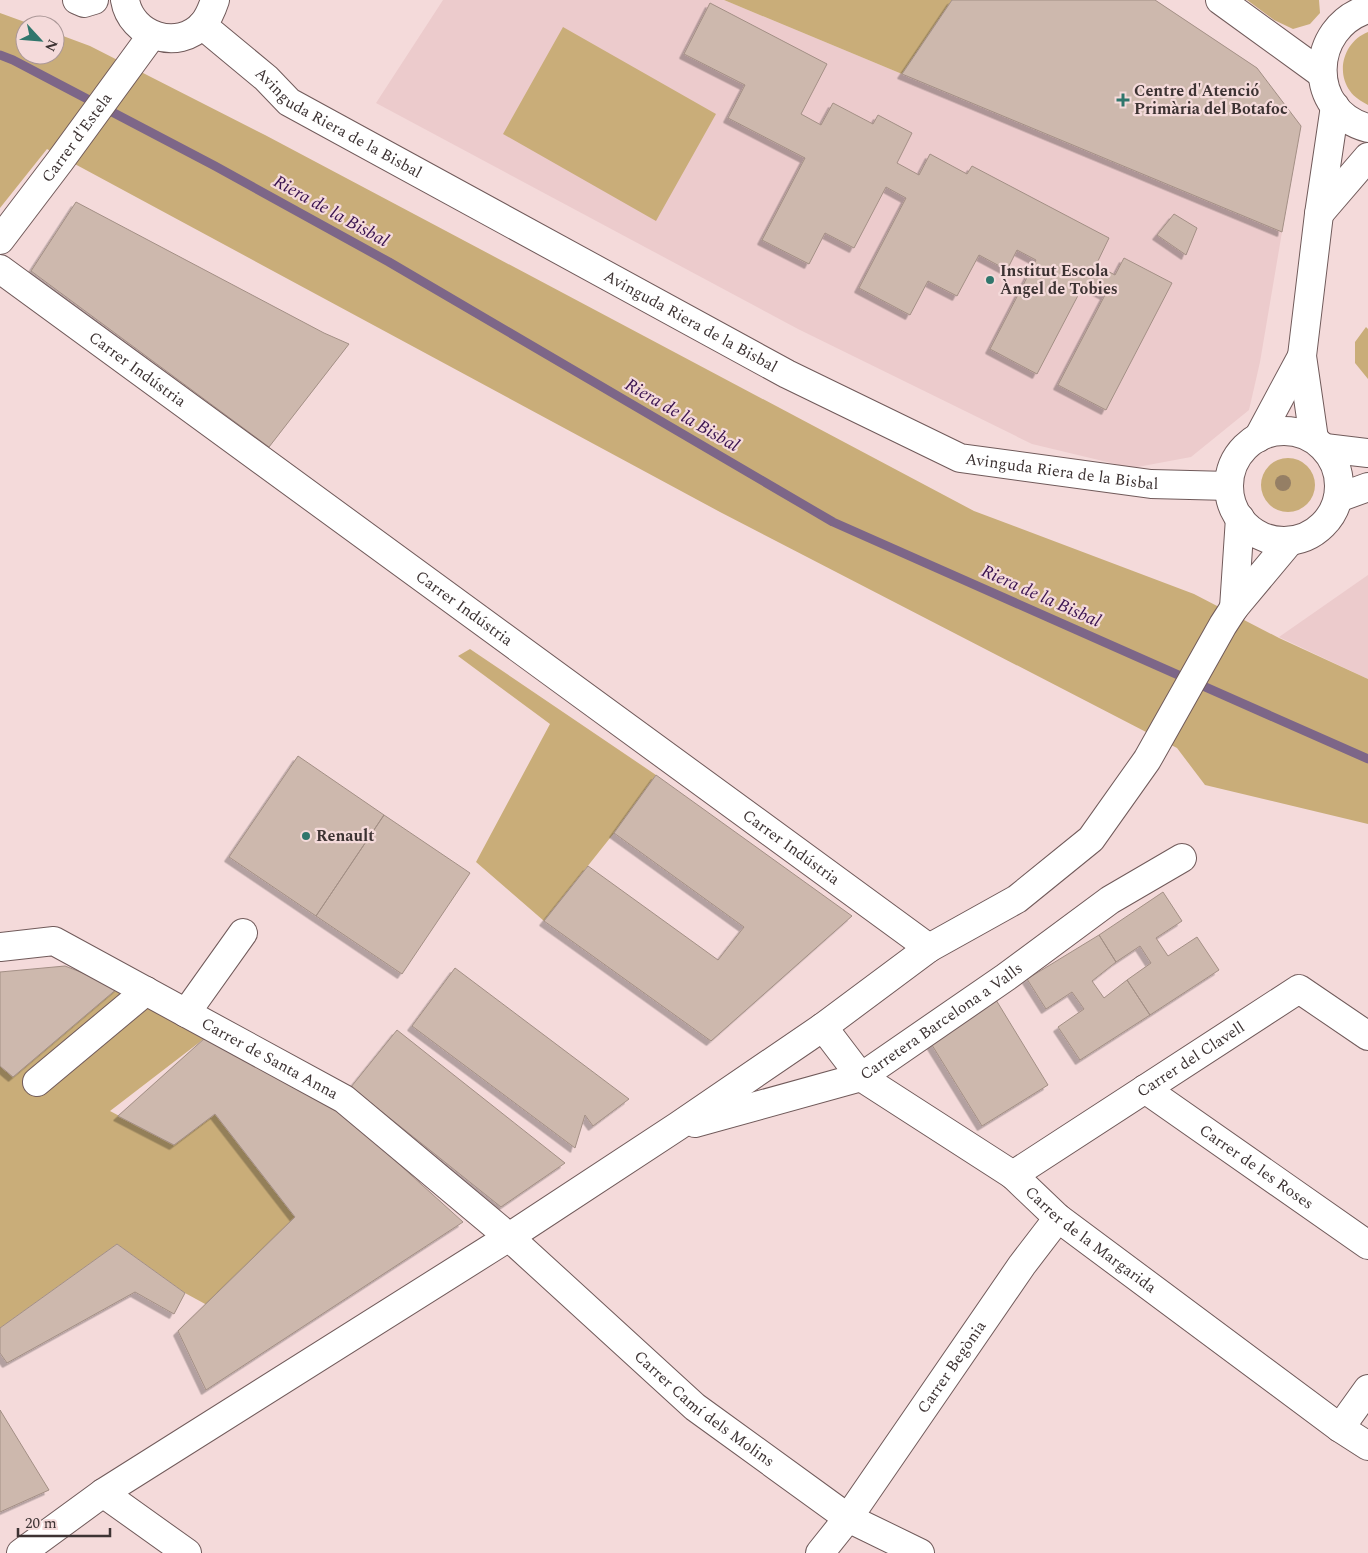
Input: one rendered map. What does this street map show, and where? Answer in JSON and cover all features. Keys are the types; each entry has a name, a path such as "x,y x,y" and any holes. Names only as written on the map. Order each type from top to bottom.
{"street":[{"path":"77,0 84,3 94,0"},
{"path":"126,0 132,18 140,28 152,35 170,39 187,35 202,25 211,13 215,0"},
{"path":"1220,0 1322,74"},
{"path":"1363,0 1368,4"},
{"path":"1368,9 1346,19 1335,31 1327,44 1322,74 1326,91 1335,106 1346,118 1368,128"},
{"name":"Avinguda Riera de la Bisbal","path":"202,25 266,78 289,102 788,374 960,458 1151,484 1229,486"},
{"name":"Carrer d'Estela","path":"0,240 60,162 152,35"},
{"path":"1335,106 1319,214 1302,356 1319,444 1335,463 1339,480 1338,498 1334,511 1316,531 1303,538 1290,541 1262,536 1250,529 1240,518 1231,498 1229,486 1231,472 1237,458 1246,446 1258,438 1276,431 1296,432 1319,444 1368,453"},
{"path":"1319,214 1368,158"},
{"name":"Carrer Indústria","path":"0,270 929,948"},
{"path":"1258,438 1302,356"},
{"path":"1338,498 1368,487"},
{"path":"1228,616 1240,518"},
{"path":"21,1553 103,1493 509,1237 674,1128 823,1027 929,948 1017,899 1091,839 1147,760 1228,616 1290,541"},
{"name":"Carretera Barcelona a Valls","path":"674,1128 861,1077 1006,977 1110,900 1182,858"},
{"path":"186,1013 243,933"},
{"name":"Carrer de Santa Anna","path":"0,947 54,941 344,1099 509,1237"},
{"name":"Carrer del Clavell","path":"1013,1175 1299,989 1368,1036"},
{"path":"37,1082 146,991"},
{"name":"Carrer de la Margarida","path":"823,1027 861,1077 1013,1175 1058,1218 1340,1428 1368,1446"},
{"name":"Carrer de les Roses","path":"1145,1089 1368,1245"},
{"name":"Carrer Begònia","path":"820,1553 848,1518 1022,1265 1058,1218"},
{"name":"Carrer Camí dels Molins","path":"509,1237 695,1407 848,1518 920,1553"},
{"path":"1340,1428 1368,1389"},
{"path":"103,1493 187,1553"}],"shaded area":[{"name":"Institut Escola Àngel de Tobies","path":"443,0 724,0 1282,232 1260,362 1249,410 1191,457 1132,468 1032,444 798,329 376,103"},
{"path":"724,0 952,0 902,74"},
{"path":"1247,0 1319,0 1320,13 1310,24 1293,29 1274,20"},
{"path":"0,13 15,18 15,65 65,65 65,37 90,46 265,135 974,511 1194,594 1279,638 1368,679 1368,824 1205,785 1177,748 720,512 47,149 0,208"},
{"path":"563,27 716,114 656,221 503,134"},
{"path":"1368,32 1368,105 1350,91 1343,74 1343,65 1348,49 1353,42"},
{"path":"1366,327 1368,329 1368,379 1355,363 1355,342"},
{"path":"1283,458 1293,458 1303,462 1311,470 1315,485 1311,500 1303,508 1293,512 1283,512 1273,508 1265,500 1261,490 1261,480 1265,470 1273,462"},
{"path":"1368,575 1368,679 1279,637"},
{"path":"470,649 656,775 614,833 544,921 476,862 550,724 458,656"},
{"path":"119,987 205,1038 110,1111 174,1145 215,1114 295,1217 207,1305 185,1293 117,1244 0,1328 0,1066 13,1077"}],"building":[{"name":"Centre d'Atenció Primària del Botafoc","path":"952,0 1155,0 1257,68 1301,126 1282,232 902,74"},
{"path":"710,3 827,64 801,114 821,125 833,103 873,124 878,115 912,133 897,163 919,175 930,154 967,174 972,166 1109,238 1096,265 1115,275 1124,258 1172,283 1106,410 1058,385 1105,295 1084,284 1037,374 990,349 1036,260 1017,250 1007,270 979,255 957,296 928,281 910,315 859,288 906,198 886,187 854,248 825,233 809,264 762,240 805,158 728,118 745,85 684,54"},
{"path":"76,202 324,333 349,344 269,447 31,271"},
{"path":"1174,214 1197,228 1186,255 1157,235"},
{"name":"Renault","path":"298,756 384,815 316,916 229,857"},
{"path":"656,775 852,916 711,1041 544,921 588,866 718,960 744,927 614,833"},
{"name":"Renault","path":"384,815 470,873 402,974 316,916"},
{"path":"1163,892 1182,921 1156,938 1168,956 1197,937 1219,970 1150,1015 1127,980 1151,963 1140,946 1116,962 1099,935"},
{"path":"1099,935 1116,962 1092,981 1104,998 1127,980 1150,1015 1080,1060 1058,1027 1084,1009 1072,992 1046,1009 1027,979"},
{"path":"65,966 119,987 13,1077 0,1066 0,972"},
{"path":"455,968 629,1099 593,1126 585,1115 575,1148 412,1026"},
{"path":"993,995 1048,1085 982,1126 927,1037"},
{"path":"397,1030 565,1163 501,1207 351,1087"},
{"path":"205,1038 337,1108 463,1222 206,1390 178,1331 295,1217 215,1114 174,1145 118,1116"},
{"path":"117,1244 185,1293 174,1314 135,1292 7,1363 0,1353 0,1328"},
{"path":"0,1410 49,1490 0,1512"}],"waterway":[{"name":"Riera de la Bisbal","path":"0,55 13,60 215,166 389,262 833,522 1368,759"}],"place":[{"name":"Centre d'Atenció Primària del Botafoc","path":"1123,100"},
{"name":"Institut Escola Àngel de Tobies","path":"990,280"},
{"name":"Renault","path":"306,836"}]}
